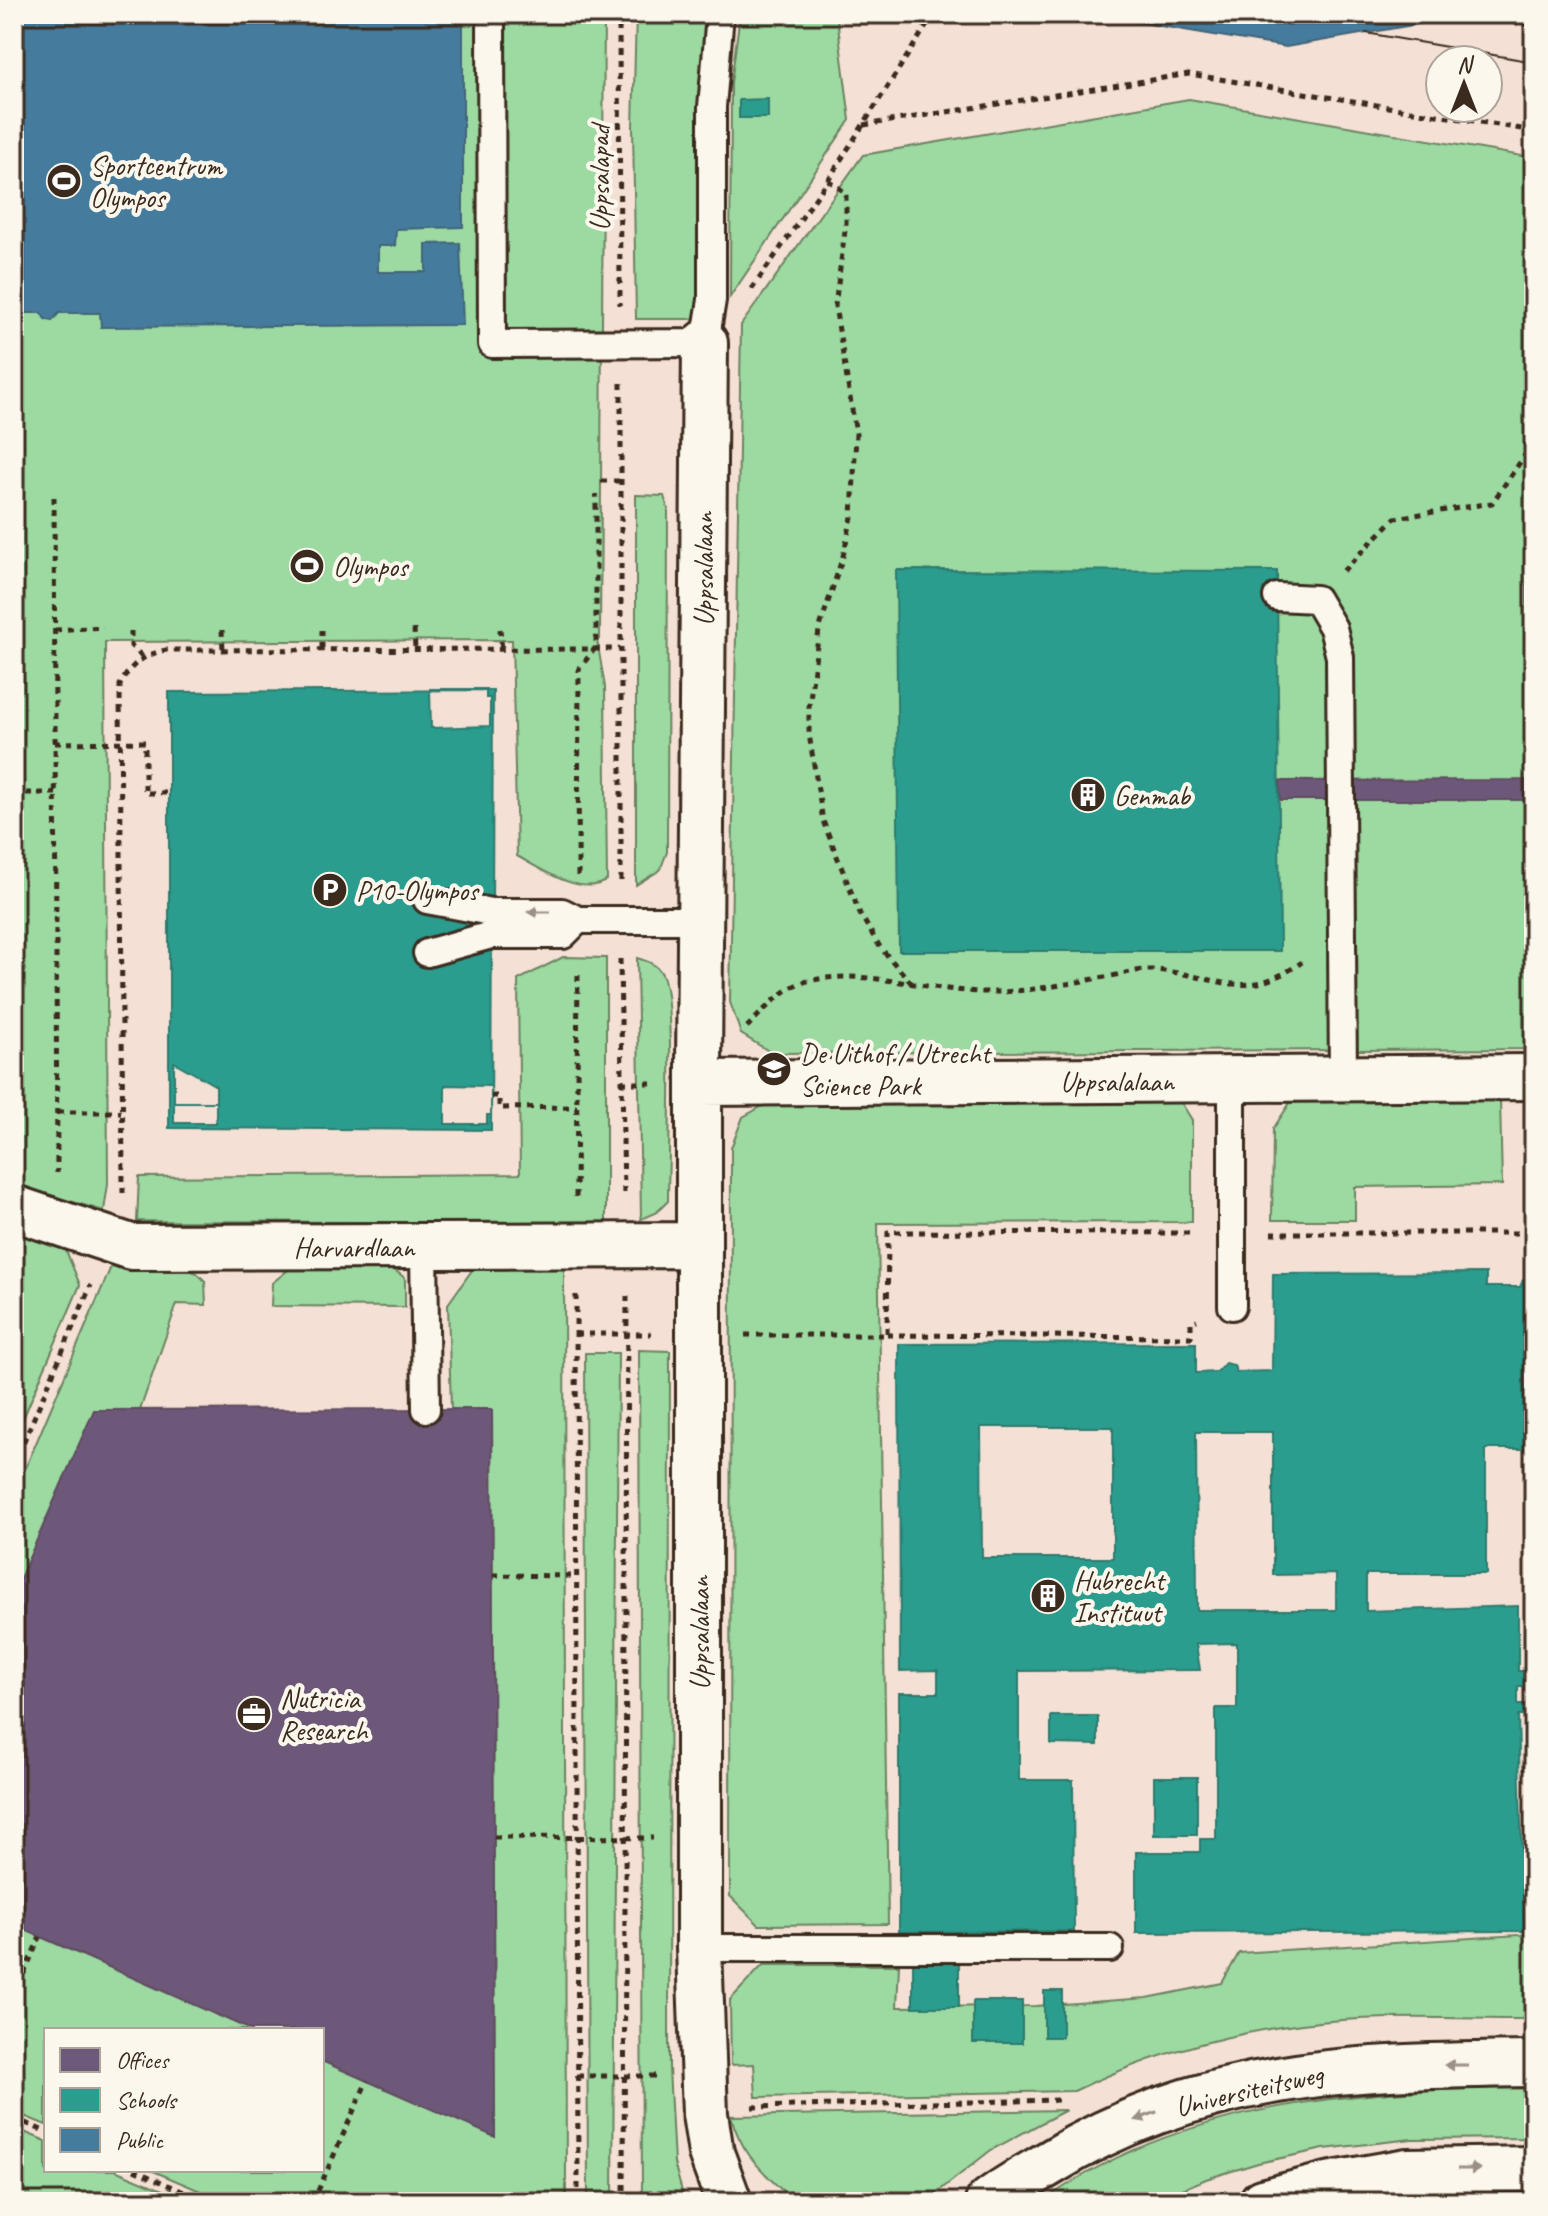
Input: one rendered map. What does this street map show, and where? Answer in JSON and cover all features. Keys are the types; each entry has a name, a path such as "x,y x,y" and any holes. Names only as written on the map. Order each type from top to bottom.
{"street":[{"name":"Uppsalalaan","path":"705,343 700,920 699,1948 704,2075 711,2153 735,2195"},
{"name":"Uppsalalaan","path":"700,1083 1532,1077"},
{"name":"Harvardlaan","path":"14,1208 110,1240 151,1248 699,1245"},
{"name":"Universiteitsweg","path":"988,2202 1092,2137 1197,2096 1276,2078 1358,2067 1534,2064"},
{"path":"1262,2202 1328,2185 1408,2171 1533,2171"}],"lane":[{"path":"491,14 492,344 705,343 712,300 712,107 720,14"},
{"path":"1277,597 1316,599 1333,628 1340,657 1343,1079"},
{"path":"427,900 491,912 562,912 578,920 700,920"},
{"path":"427,953 491,935 563,935 578,920"},
{"path":"1232,1080 1232,1306"},
{"path":"424,1247 426,1409"},
{"path":"699,1948 1110,1948"}],"path":[{"name":"Uppsalapad","path":"619,14 621,884"},
{"path":"705,343 729,322 828,180 934,14"},
{"path":"1464,14 1534,26"},
{"path":"864,125 1189,74 1534,131"},
{"path":"828,180 846,193 846,223 835,306 856,434 852,517 819,630 809,707 809,734 823,821 860,914 880,947 913,985"},
{"path":"1316,599 1395,518 1492,503 1534,442"},
{"path":"601,481 621,481"},
{"path":"578,885 579,669 596,647 596,494"},
{"path":"54,497 57,1222"},
{"path":"55,630 103,627"},
{"path":"414,629 415,650"},
{"path":"500,629 502,650"},
{"path":"222,630 223,650"},
{"path":"322,630 322,650"},
{"path":"131,631 131,646 143,657"},
{"path":"14,1464 110,1240 123,1199 120,685 143,657 166,650 620,649"},
{"path":"55,743 145,742 145,793 169,793"},
{"path":"14,793 56,793"},
{"path":"700,1083 766,1008 801,983 844,976 985,992 1051,986 1149,969 1196,975 1245,987 1278,979 1342,935"},
{"path":"620,956 625,1245 630,1334 624,2202"},
{"path":"578,967 578,2202"},
{"path":"1532,1077 1532,1275"},
{"path":"491,1096 499,1096 499,1108 577,1107"},
{"path":"58,1112 121,1112"},
{"path":"887,1335 888,1232 1531,1233"},
{"path":"576,1334 1191,1337 1191,1322 1232,1306"},
{"path":"493,1575 576,1576"},
{"path":"494,1837 699,1838"},
{"path":"14,1996 40,1937"},
{"path":"577,2076 743,2075 744,2107 1071,2100"},
{"path":"313,2202 367,2081"},
{"path":"14,2118 44,2131"},
{"path":"139,2172 207,2202"}],"shaded area":[{"name":"De Uithof / Utrecht Science Park","path":"14,14 1534,14 1534,2202 14,2202"}],"green space":[{"name":"Olympos","path":"14,14 604,14 600,639 597,640 605,687 607,880 586,886 574,883 549,874 517,856 512,640 105,642 108,1184 104,1211 14,1185"},
{"path":"636,14 709,14 705,319 636,319 633,127"},
{"path":"740,14 843,14 837,18 850,120 730,297 731,83"},
{"path":"1189,99 1534,158 1534,1049 772,1053 741,1034 730,1002 741,325 863,155"},
{"path":"636,495 664,496 668,509 667,852 660,870 636,885"},
{"path":"563,957 606,958 606,1223 137,1221 139,1177 520,1174 518,980"},
{"path":"637,958 655,965 662,974 669,1015 670,1047 668,1201 656,1213 641,1219"},
{"path":"1179,1099 1192,1120 1192,1222 878,1223 888,1924 759,1925 730,1896 731,1148 743,1117 770,1102"},
{"path":"1292,1100 1500,1100 1502,1185 1355,1187 1355,1220 1272,1220 1273,1129"},
{"path":"14,1227 63,1243 80,1285 14,1440 14,1368 20,1340 14,1331"},
{"path":"113,1262 136,1270 184,1268 197,1273 205,1281 206,1305 177,1304 140,1410 14,1592 14,1495"},
{"path":"564,1265 566,2202 226,2202 156,2172 324,2172 324,2062 495,2136 492,1410 451,1409 448,1304 475,1266"},
{"path":"293,1266 389,1266 405,1278 405,1307 271,1306 272,1283"},
{"path":"639,1350 670,1351 669,2068 674,2163 685,2202 642,2202"},
{"path":"585,1353 618,1353 613,2202 588,2202"},
{"path":"14,1925 247,2028 44,2028 44,2124 14,2112"},
{"path":"1534,1934 1534,2019 1359,2019 1273,2028 1156,2057 1074,2091 756,2097 754,2064 731,2065 730,2000 763,1965 899,1965 897,2007 1035,2006 1147,1998 1222,1983 1239,1953"},
{"path":"1534,2088 1534,2138 1412,2139 1324,2149 1258,2163 1206,2179 1152,2202 1042,2202 1096,2168 1154,2142 1215,2122 1278,2107 1342,2097 1407,2092"},
{"path":"1066,2110 991,2150 925,2202 794,2202 748,2154 731,2116"},
{"path":"14,2128 44,2140 44,2172 120,2172 191,2202 14,2202"},
{"path":"1489,2198 1511,2202 1407,2202"}],"building: Offices":[{"path":"1527,567 1534,567 1534,951 1531,951 1530,800 1280,800 1280,781 1529,780"},
{"name":"Nutricia Research","path":"492,1409 495,2137 324,2062 324,2028 246,2028 14,1925 14,1592 94,1410"}],"building: Schools":[{"path":"768,99 768,118 739,118 739,100"},
{"name":"Genmab","path":"896,570 1277,571 1280,951 899,951"},
{"path":"430,689 486,689 486,698 490,698 490,726 431,728"},
{"name":"P10-Olympos","path":"493,690 491,1130 169,1128 169,692"},
{"path":"174,1062 216,1086 216,1102 174,1102"},
{"path":"445,1085 491,1086 491,1115 487,1115 487,1124 445,1124"},
{"path":"174,1102 216,1102 216,1123 174,1123"},
{"name":"Hubrecht Instituut","path":"1486,1273 1486,1287 1520,1287 1523,1280 1534,1276 1534,1449 1486,1449 1486,1574 1366,1574 1366,1611 1518,1606 1518,1671 1528,1671 1528,1686 1518,1686 1518,1705 1530,1705 1530,1716 1518,1716 1524,1931 1136,1933 1136,1852 1200,1852 1200,1839 1216,1839 1216,1708 1237,1708 1237,1643 1196,1644 1200,1670 1019,1671 1019,1780 1073,1780 1074,1931 899,1932 899,1693 938,1693 938,1670 900,1671 899,1344 1196,1343 1196,1373 1217,1372 1225,1363 1234,1365 1236,1372 1272,1371 1273,1274","holes":["981,1427 1113,1427 1113,1558 982,1558","1196,1432 1273,1432 1273,1575 1336,1574 1336,1610 1197,1610"]},
{"path":"1051,1716 1098,1716 1098,1745 1051,1744"},
{"path":"1154,1777 1197,1777 1197,1835 1154,1835"},
{"path":"913,1962 959,1962 959,2007 913,2007"},
{"path":"1044,1991 1062,1991 1062,2037 1044,2037"},
{"path":"973,2001 1022,2001 1022,2043 973,2043"}],"building: Public":[{"path":"14,14 463,14 463,227 396,229 395,246 378,246 378,272 426,272 426,244 460,243 463,325 101,327 100,313 59,313 52,321 45,319 41,313 14,313"},
{"path":"1089,14 1476,14 1286,47"}],"tram line":[{"path":"1366,33 1534,62"}],"place":[{"name":"Sportcentrum Olympos","path":"64,181"},
{"name":"Olympos","path":"307,566"},
{"name":"Genmab","path":"1088,795"},
{"name":"P10-Olympos","path":"330,890"},
{"name":"De Uithof / Utrecht Science Park","path":"774,1069"},
{"name":"Hubrecht Instituut","path":"1048,1596"},
{"name":"Nutricia Research","path":"254,1714"}]}
